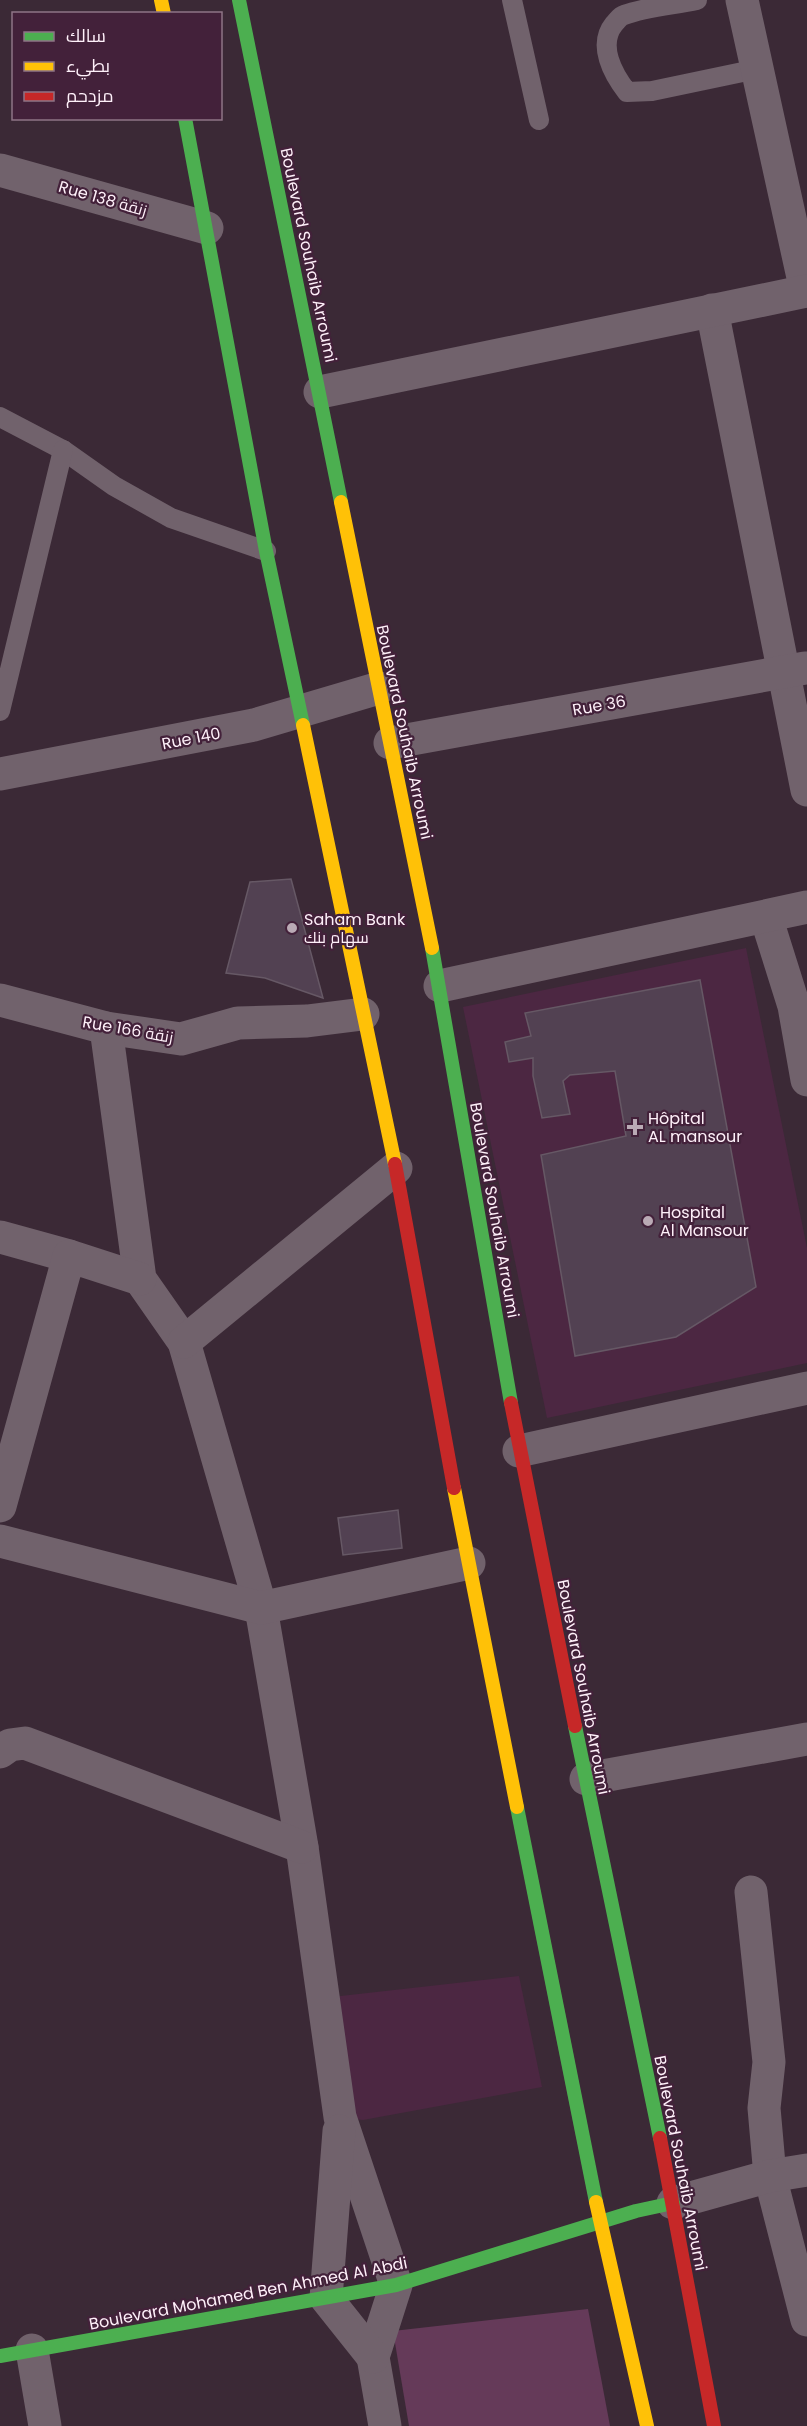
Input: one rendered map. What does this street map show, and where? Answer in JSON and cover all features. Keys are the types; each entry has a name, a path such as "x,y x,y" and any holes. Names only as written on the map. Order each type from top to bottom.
{"street":[{"name":"Boulevard Souhaib Arroumi","path":"239,0 440,986 519,1451 673,2203 714,2426"},
{"path":"320,392 807,291 742,0"},
{"path":"185,120 266,551 396,1168 469,1563 600,2223 647,2426"},
{"name":"Rue 138 زنقة","path":"0,170 207,228"},
{"path":"712,310 796,670 807,790"},
{"name":"Rue 36","path":"390,743 796,670"},
{"name":"Rue 140","path":"0,774 206,735 301,712 379,688"},
{"path":"440,986 807,907"},
{"path":"766,917 800,1005 807,1080"},
{"name":"Rue 166 زنقة","path":"0,1000 106,1028 182,1039 238,1023 307,1021 363,1014"},
{"path":"106,1028 140,1279 184,1342 261,1608 302,1847 340,2117 396,2285 373,2357 385,2426"},
{"path":"184,1342 396,1168"},
{"path":"0,1238 69,1256 140,1279"},
{"path":"0,1506 69,1256"},
{"path":"519,1451 807,1388"},
{"path":"0,1541 261,1608 469,1563"},
{"path":"586,1779 807,1739"},
{"path":"0,1752 10,1745 25,1743 302,1847"},
{"path":"750,1892 770,2062 764,2108 770,2176 807,2320"},
{"path":"340,2117 326,2298 373,2357"},
{"path":"673,2203 770,2176 807,2170"},
{"name":"Boulevard Mohamed Ben Ahmed Al Abdi","path":"0,2356 396,2285 636,2211 673,2203"},
{"path":"32,2350 45,2426"}],"lane":[{"path":"512,0 539,120"},
{"path":"697,0 621,15 611,28 607,42 609,60 616,78 627,92 652,91 757,69"},
{"path":"0,417 63,450 114,486 171,518 266,551"},
{"path":"0,711 63,450"}],"shaded area":[{"name":"Hôpital AL mansour","path":"746,948 807,1248 807,1363 547,1418 463,1007"},
{"path":"519,1976 542,2087 363,2120 340,2117 323,1998"},
{"path":"588,2309 610,2426 409,2426 393,2331"}],"building":[{"path":"291,879 323,998 265,978 226,973 250,882"},
{"name":"Hospital Al Mansour","path":"700,980 756,1287 676,1337 575,1356 541,1155 626,1136 615,1071 570,1075 563,1081 570,1114 542,1118 533,1076 533,1058 509,1062 505,1042 531,1036 525,1013"},
{"path":"398,1510 402,1548 343,1555 338,1518"}],"traffic: fast":[{"path":"239,0 341,502"},
{"path":"185,120 266,551 303,725"},
{"path":"432,948 511,1403"},
{"path":"575,1726 660,2138"},
{"path":"517,1807 596,2202"},
{"path":"0,2356 396,2285 636,2211 673,2203"}],"traffic: slow":[{"path":"161,0 164,12"},
{"path":"341,502 432,948"},
{"path":"303,725 395,1164"},
{"path":"454,1488 517,1807"},
{"path":"596,2202 647,2426"}],"traffic: jam":[{"path":"395,1164 454,1488"},
{"path":"511,1403 575,1726"},
{"path":"660,2138 714,2426"}],"place":[{"name":"Saham Bank سهام بنك","path":"292,928"},
{"name":"Hôpital AL mansour","path":"635,1127"},
{"name":"Hospital Al Mansour","path":"648,1221"}]}
